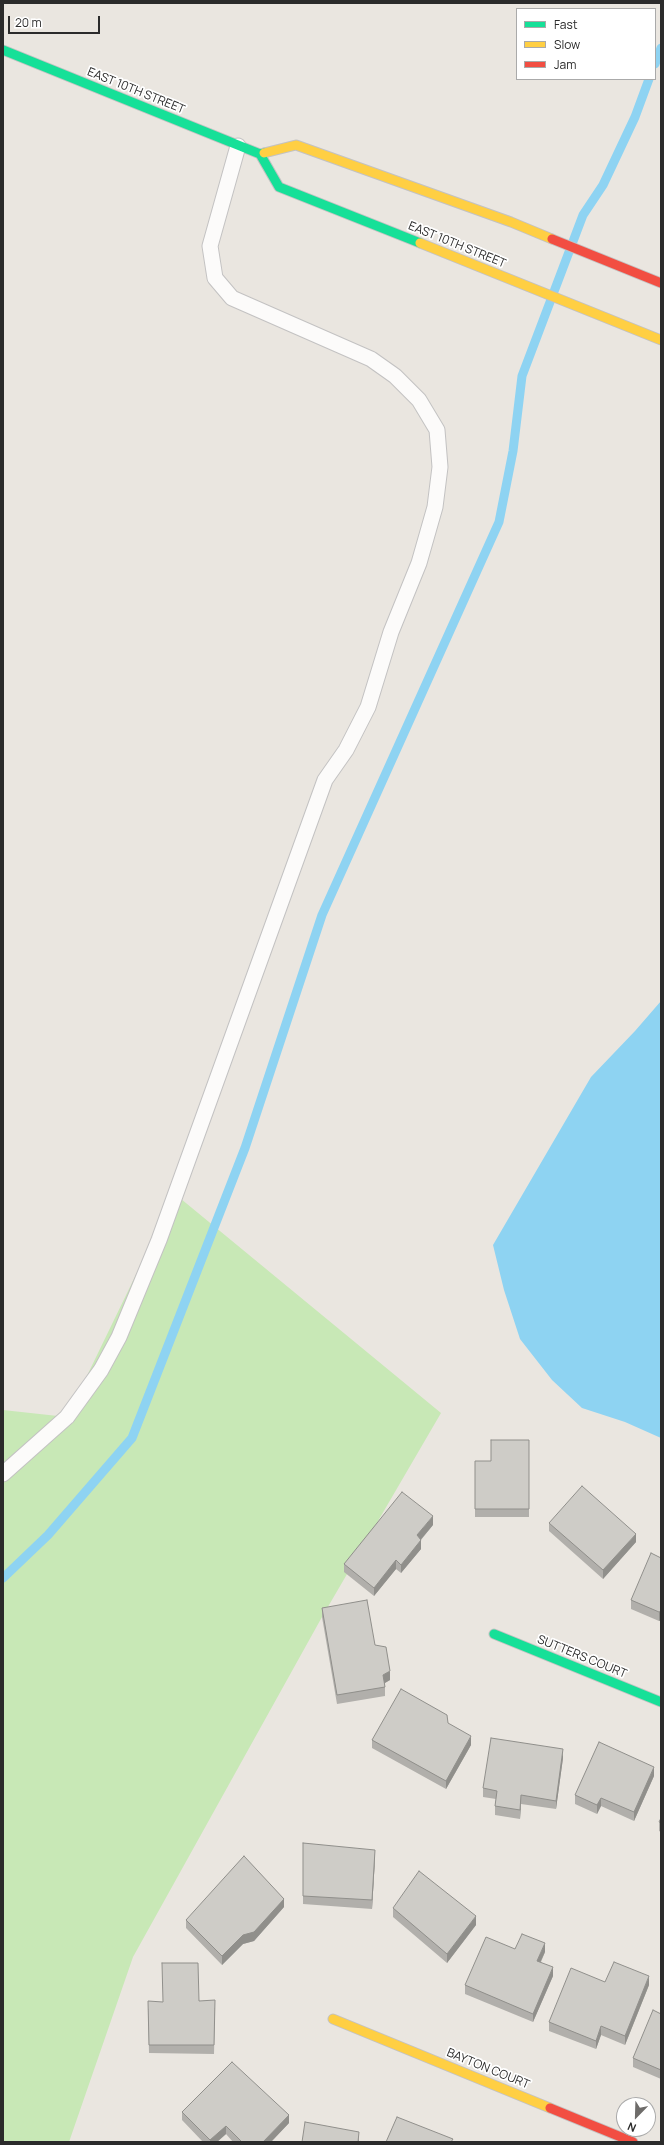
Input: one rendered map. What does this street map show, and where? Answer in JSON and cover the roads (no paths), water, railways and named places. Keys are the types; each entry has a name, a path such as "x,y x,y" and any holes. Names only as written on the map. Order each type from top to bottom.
{"main road":[{"name":"EAST 10TH STREET","path":"3,50 260,154 279,187 661,340"},
{"path":"260,154 296,145 511,222 657,281"},
{"name":"SUTTERS COURT","path":"494,1634 661,1702"},
{"name":"BAYTON COURT","path":"334,2019 633,2142"}],"lane":[{"path":"3,1474 67,1417 101,1370 118,1337 159,1240 325,780 346,750 368,707 391,632 419,563 434,507 440,467 436,430 419,400 395,376 371,359 232,298 215,278 210,246 238,146"}],"water":[{"path":"661,1001 661,1438 625,1422 582,1408 552,1380 520,1339 504,1290 493,1245 591,1077 635,1031"}],"waterway":[{"path":"656,61 661,48"},
{"path":"3,1578 48,1535 132,1438 245,1148 322,915 499,522 513,451 522,376 583,215 603,185 635,117 649,80"}]}
